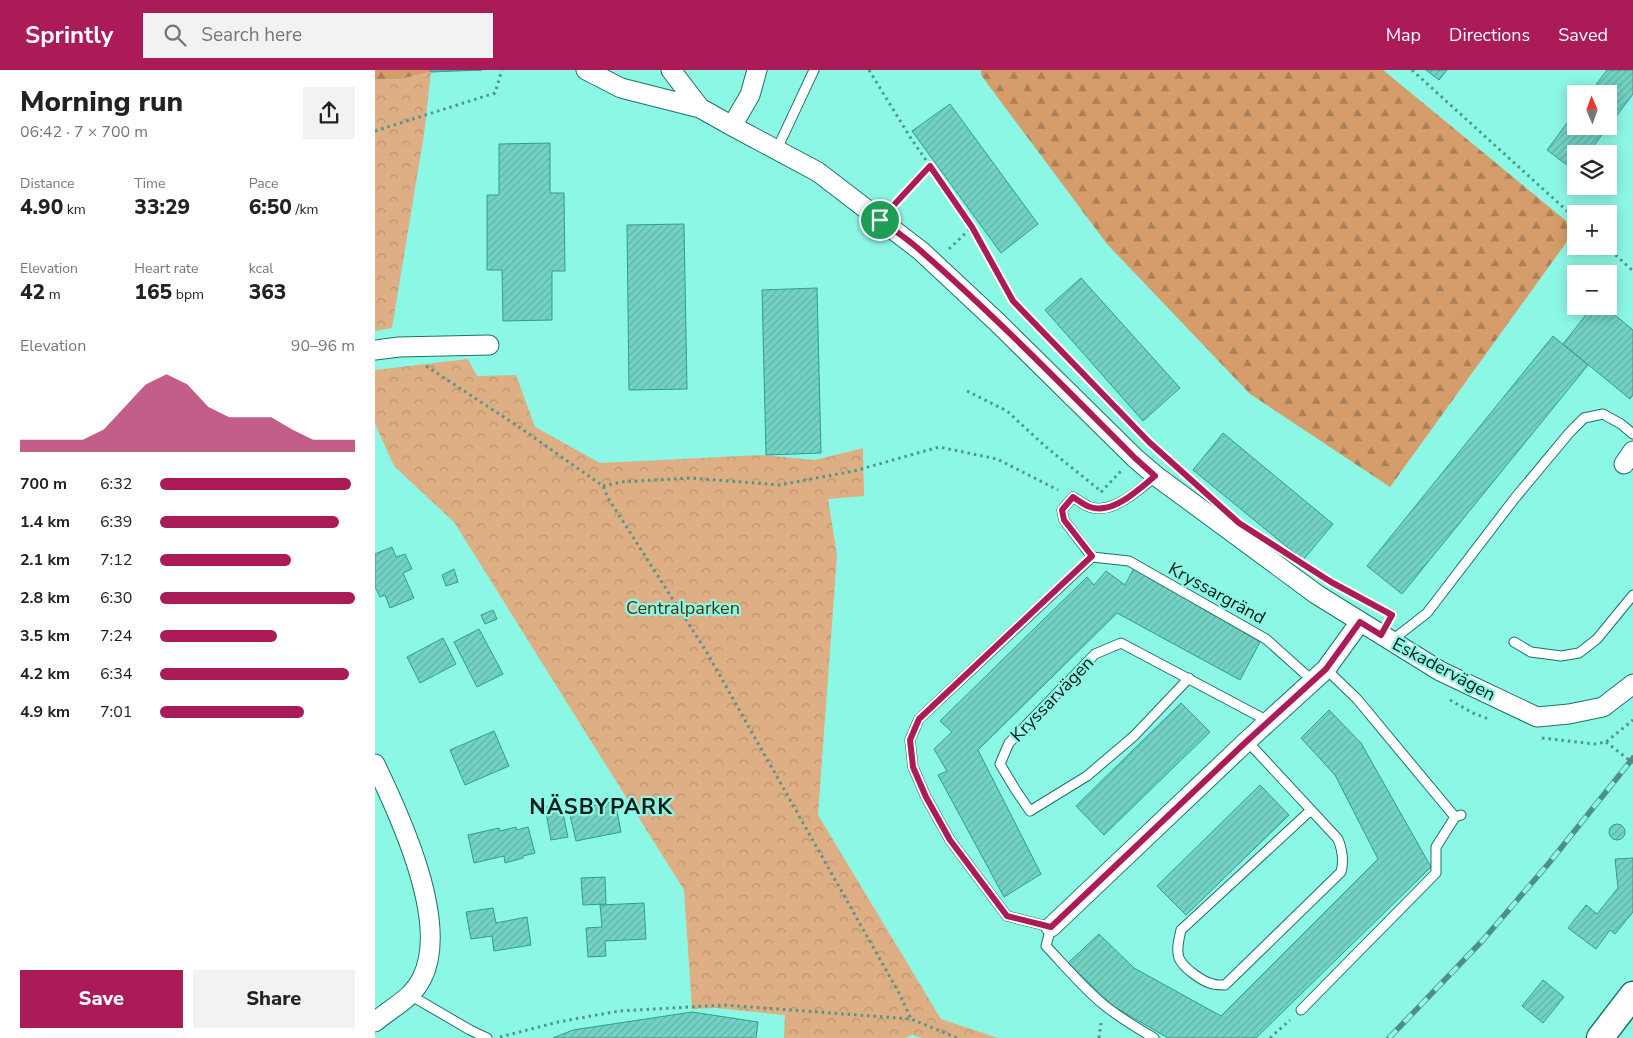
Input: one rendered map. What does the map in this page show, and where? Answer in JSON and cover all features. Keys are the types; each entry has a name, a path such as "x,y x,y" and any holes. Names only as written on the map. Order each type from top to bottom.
{"street":[{"name":"Eskadervägen","path":"586,70 621,88 700,108 818,172 921,251 1155,476 1316,594 1440,671 1537,717 1569,714 1603,707 1633,684"},
{"name":"Eskadervägen","path":"671,70 700,108"},
{"path":"732,126 750,95 757,70"},
{"path":"375,350 489,345"},
{"path":"1051,927 1247,741 1320,675 1360,622"},
{"path":"375,764 411,848 426,900 430,927 430,959 422,979 407,999 375,1022"},
{"path":"1602,1037 1633,995"}],"lane":[{"path":"777,149 814,70"},
{"path":"1391,641 1427,613 1515,498 1584,418 1603,414 1621,424 1633,434"},
{"path":"1154,1038 1103,1005 1064,965 1047,946 1051,927 1007,916 950,840 926,797 913,767 910,740 919,719 1092,556 1064,520 1062,510 1073,497 1090,507 1103,509 1129,498 1155,476"},
{"name":"Kryssargränd","path":"1092,556 1129,561 1265,639 1357,699 1458,816 1436,847 1436,873 1301,1010"},
{"path":"1514,642 1531,652 1561,656 1579,653 1597,638 1633,595"},
{"name":"Kryssarvägen","path":"1189,678 1134,736 1087,776 1030,811 1000,764 1009,742 1095,654 1121,643 1189,678 1269,722"},
{"path":"1247,741 1338,839 1342,848 1343,865 1341,872 1225,985 1203,981 1184,965 1179,958 1177,946 1181,930 1311,810"},
{"path":"410,995 469,1030 487,1038"}],"path":[{"path":"375,131 495,93 502,70"},
{"path":"869,70 930,166 972,227 1013,301 1136,428"},
{"path":"1412,70 1567,211"},
{"path":"880,220 930,166"},
{"path":"933,262 972,227"},
{"path":"1616,255 1633,271"},
{"path":"399,348 516,425 603,486 608,498 706,650 899,993 911,1019"},
{"path":"967,391 1007,412 1085,480 1117,503"},
{"path":"603,486 622,482 691,478 779,485 854,471 939,447 997,460 1060,491"},
{"path":"1606,742 1633,763"},
{"path":"469,1030 500,1037 558,1022 619,1011 724,1004 911,1019 957,1038"},
{"path":"1270,1038 1301,1010"}],"green space":[{"path":"375,70 430,70 431,72 401,79 375,80"},
{"path":"981,70 1383,70 1567,222 1567,241 1390,487 1250,394 1107,244 981,75"},
{"path":"431,72 424,134 392,328 375,331 375,80 401,79"},
{"name":"Centralparken","path":"468,359 477,376 516,375 535,427 600,463 761,455 815,460 863,448 864,496 828,499 837,555 818,815 941,1019 998,1038 923,1038 912,1035 905,1038 784,1038 785,1015 716,1008 692,1009 684,890 454,522 394,466 375,424 375,370"}],"building":[{"path":"430,70 482,70 431,72"},
{"path":"1426,70 1447,70 1439,80"},
{"path":"1607,70 1633,70 1633,94 1617,115 1617,85 1596,85"},
{"path":"950,104 1038,224 1001,253 912,131"},
{"path":"1567,123 1567,135 1602,135 1594,145 1567,145 1567,165 1547,150"},
{"path":"550,143 550,193 564,193 565,271 552,271 552,320 503,321 502,270 487,270 487,195 499,195 499,144"},
{"path":"684,224 687,389 629,390 627,225"},
{"path":"1081,278 1180,388 1143,421 1045,310"},
{"path":"817,288 821,453 766,455 762,290"},
{"path":"1586,315 1615,315 1633,330 1633,395 1630,399 1563,344"},
{"path":"1553,336 1588,365 1402,594 1367,566"},
{"path":"1223,433 1333,524 1303,560 1193,470"},
{"path":"392,547 396,557 405,554 412,569 403,573 414,598 390,608 385,595 380,597 375,587 375,554"},
{"path":"1134,568 1260,642 1240,680 1117,613 978,750 1041,874 1004,897 938,775 947,771 934,749 952,732 940,721 1087,577 1094,585 1106,571 1125,585"},
{"path":"454,569 458,582 446,586 442,575"},
{"path":"493,610 497,619 485,624 481,615"},
{"path":"479,629 503,674 477,687 454,642"},
{"path":"443,638 456,664 420,683 407,657"},
{"path":"1181,703 1210,732 1104,835 1076,806"},
{"path":"1329,710 1361,743 1431,867 1256,1038 1168,1038 1113,1006 1068,963 1099,934 1134,968 1221,1016 1378,859 1335,775 1301,738"},
{"path":"494,731 509,766 465,785 450,750"},
{"path":"1260,785 1289,815 1186,915 1157,886"},
{"path":"615,801 621,832 576,841 569,811"},
{"path":"561,804 568,837 551,840 545,807"},
{"path":"1617,824 1625,832 1617,840 1609,832"},
{"path":"516,827 517,830 528,827 535,853 505,863 504,856 474,863 468,835 499,828 500,831"},
{"path":"1633,858 1633,912 1615,934 1610,930 1596,949 1568,928 1586,905 1597,914 1618,888 1615,859"},
{"path":"605,877 606,904 583,905 581,878"},
{"path":"644,903 646,939 605,941 606,956 588,957 586,928 602,927 600,905"},
{"path":"493,908 496,923 527,917 531,945 494,951 492,936 471,939 466,912"},
{"path":"1543,980 1564,997 1543,1023 1522,1006"},
{"path":"692,1012 758,1022 756,1038 553,1038 573,1030"}],"railway":[{"path":"1389,1038 1483,940 1549,863 1633,758"}],"district":[{"name":"NÄSBYPARK","path":"601,806"}],"route":[{"path":"930,166 972,227 1013,301 1149,442 1239,523 1331,582 1392,615 1381,635 1360,622 1326,669 1247,741 1051,927 1007,916 950,840 926,797 913,767 910,740 919,719 1092,556 1064,520 1062,510 1073,497 1090,507 1103,509 1129,498 1155,476 933,262 880,220 930,166"}]}
